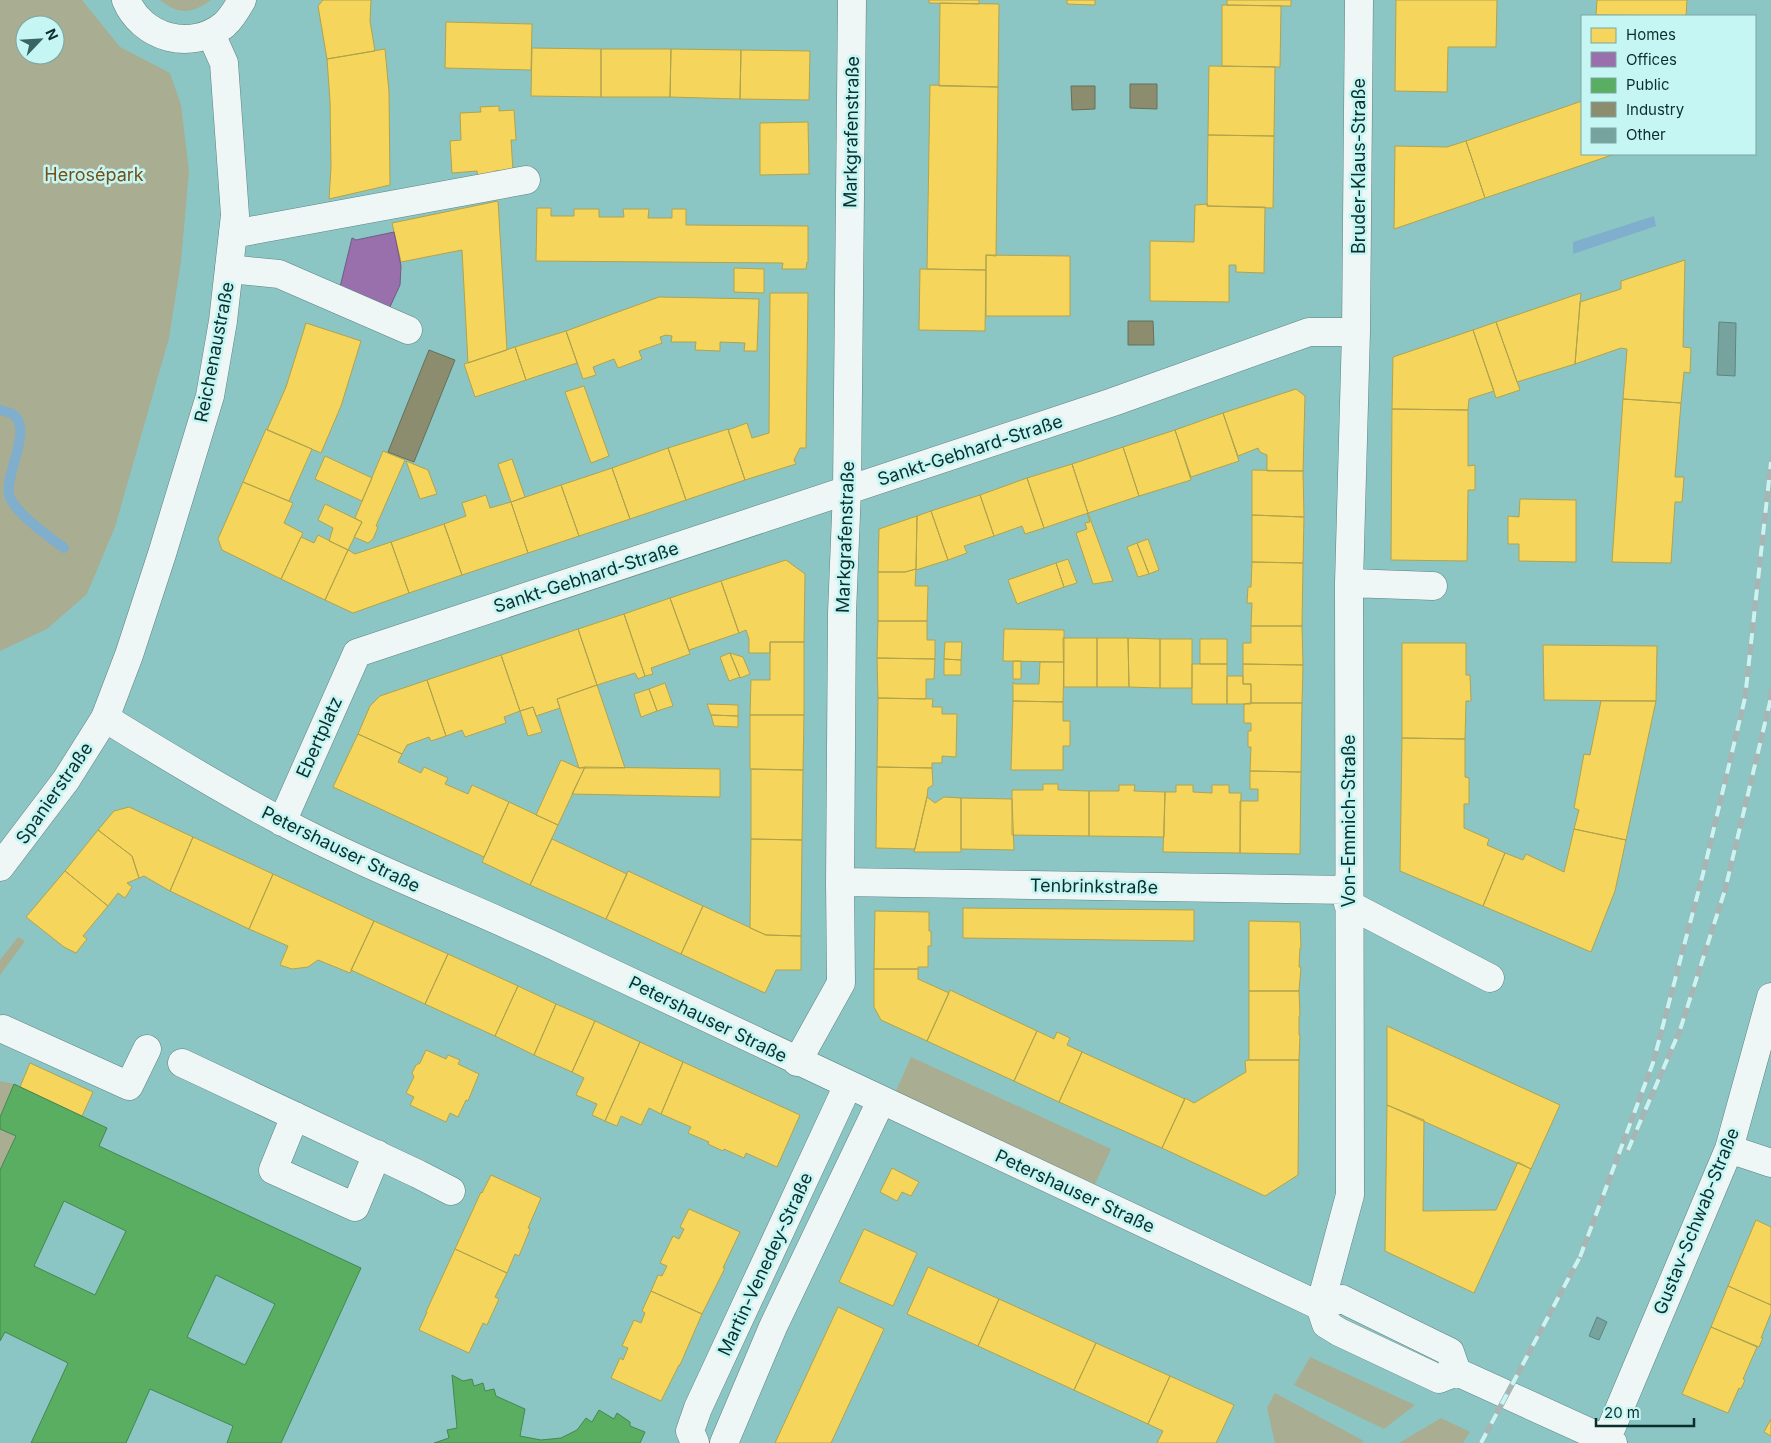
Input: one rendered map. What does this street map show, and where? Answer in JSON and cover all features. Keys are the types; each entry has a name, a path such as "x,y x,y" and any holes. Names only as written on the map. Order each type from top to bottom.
{"street":[{"path":"126,0 138,19 150,29 164,37 180,39 196,38 211,34 224,25 235,13 242,0"},
{"name":"Markgrafenstraße","path":"797,1062 841,983 840,882 843,582 847,490 852,0"},
{"name":"Bruder-Klaus-Straße","path":"1356,332 1359,0"},
{"name":"Reichenaustraße","path":"105,718 129,655 160,562 210,396 223,321 235,215 224,63 211,34"},
{"path":"233,234 526,180"},
{"path":"229,270 279,274 408,330"},
{"name":"Sankt-Gebhard-Straße","path":"357,653 1113,402 1309,332 1356,332"},
{"name":"Von-Emmich-Straße","path":"1320,1306 1350,1195 1349,583 1356,332"},
{"path":"1349,583 1433,586"},
{"name":"Ebertplatz","path":"282,822 357,653"},
{"name":"Petershauser Straße","path":"105,718 169,758 282,822 428,891 556,946 797,1062 1320,1306"},
{"name":"Spanierstraße","path":"0,867 66,780 105,718"},
{"name":"Tenbrinkstraße","path":"840,882 1349,897"},
{"path":"1349,897 1490,978"},
{"name":"Gustav-Schwab-Straße","path":"1608,1442 1729,1149 1771,997"},
{"path":"2,1029 129,1086 147,1049"},
{"path":"182,1063 450,1191"},
{"name":"Martin-Venedey-Straße","path":"695,1443 690,1431 698,1408 848,1086"},
{"name":"Martin-Venedey-Straße","path":"724,1443 773,1327 881,1101"},
{"path":"295,1116 273,1170 355,1207 376,1154"},
{"path":"1729,1149 1771,1163"},
{"path":"1320,1306 1342,1299 1450,1352 1457,1372 1608,1442"}],"green space":[{"name":"Herosépark","path":"0,0 82,0 120,47 170,73 181,105 189,171 181,262 169,338 115,527 87,594 47,629 0,651"},
{"path":"160,0 211,0 198,8 186,11 173,8"},
{"path":"18,937 25,941 0,975 0,960"},
{"path":"911,1057 1111,1149 1095,1184 895,1093"},
{"path":"0,1081 14,1084 0,1117"},
{"path":"0,1129 16,1136 0,1170"},
{"path":"1310,1357 1415,1405 1384,1429 1294,1385"},
{"path":"1275,1393 1364,1441 1360,1443 1275,1443 1267,1408"},
{"path":"1441,1418 1470,1432 1463,1443 1399,1443"}],"water":[{"path":"1654,216 1656,226 1573,254 1573,242"}],"building: Homes":[{"path":"323,0 371,0 370,21 375,51 327,59 318,6"},
{"path":"929,0 979,0 979,4 929,3"},
{"path":"1067,0 1095,0 1095,5 1067,4"},
{"path":"1227,0 1291,0 1291,6 1227,5"},
{"path":"1396,0 1497,0 1496,47 1448,47 1447,92 1395,91"},
{"path":"1597,0 1687,0 1686,15 1596,15"},
{"path":"940,3 999,4 998,87 939,86"},
{"path":"1222,5 1281,6 1280,67 1222,66"},
{"path":"446,22 532,24 531,70 445,68"},
{"path":"532,48 601,49 601,97 531,96"},
{"path":"385,49 389,92 390,185 329,199 331,167 327,59"},
{"path":"601,49 671,49 670,97 601,97"},
{"path":"671,49 741,50 740,99 670,97"},
{"path":"741,50 810,51 809,100 740,99"},
{"path":"1209,66 1275,67 1274,136 1208,135"},
{"path":"930,85 998,87 996,256 986,255 986,270 927,269"},
{"path":"1581,101 1581,155 1612,155 1485,198 1466,141"},
{"path":"499,106 499,111 514,110 516,140 511,140 513,170 495,171 495,175 478,176 477,171 452,173 450,141 461,140 460,113 481,112 480,107"},
{"path":"808,122 809,174 760,175 760,123"},
{"path":"1208,135 1274,136 1273,208 1207,206"},
{"path":"1466,141 1485,198 1394,229 1395,146 1447,147"},
{"path":"498,201 507,350 468,363 462,250 401,262 392,223"},
{"path":"1208,204 1207,206 1265,207 1264,273 1236,272 1236,265 1229,265 1229,302 1150,301 1150,241 1194,242 1195,205"},
{"path":"537,208 551,208 551,216 574,216 574,209 599,209 599,217 624,217 623,209 649,209 648,218 672,218 672,209 686,209 686,225 808,226 808,263 806,269 782,269 783,263 536,261"},
{"path":"986,255 1070,256 1070,316 986,316"},
{"path":"1685,260 1683,347 1691,348 1690,373 1684,372 1681,403 1623,399 1627,349 1621,348 1575,364 1580,302 1621,289 1621,281"},
{"path":"734,268 764,269 764,293 734,292"},
{"path":"920,269 986,270 985,331 919,330"},
{"path":"770,293 808,293 806,448 800,448 794,460 796,464 745,480 728,430 747,423 752,438 769,433"},
{"path":"1581,293 1575,364 1517,382 1496,322"},
{"path":"659,297 759,299 757,351 744,351 745,343 720,342 720,351 695,350 696,342 671,342 672,336 666,335 660,337 662,343 639,351 642,359 618,368 614,359 593,367 596,375 583,379 566,331"},
{"path":"1496,322 1520,390 1496,398 1473,330"},
{"path":"306,323 361,341 341,406 321,453 267,430 286,387"},
{"path":"1473,330 1494,391 1469,399 1468,410 1392,409 1393,357"},
{"path":"566,331 577,363 526,380 515,347"},
{"path":"515,347 526,380 475,397 464,364"},
{"path":"584,386 609,456 591,463 565,392"},
{"path":"1296,389 1305,396 1303,471 1267,471 1267,455 1260,452 1258,448 1238,456 1223,413"},
{"path":"1623,399 1681,403 1675,477 1684,477 1682,502 1675,502 1671,563 1612,562"},
{"path":"1392,409 1468,410 1468,466 1475,465 1475,490 1468,490 1467,561 1391,560"},
{"path":"1223,413 1239,461 1191,477 1175,430"},
{"path":"266,429 312,449 289,501 243,482"},
{"path":"728,429 745,480 686,500 668,448"},
{"path":"1175,430 1191,480 1139,496 1123,447"},
{"path":"1123,447 1139,496 1088,513 1072,464"},
{"path":"668,448 686,500 630,519 612,468"},
{"path":"383,451 405,460 376,526 378,527 373,539 368,543 354,537 362,522 355,518"},
{"path":"325,456 372,478 362,501 315,479"},
{"path":"512,459 525,497 511,502 498,464"},
{"path":"406,461 428,470 437,494 420,499"},
{"path":"1072,464 1088,513 1044,528 1027,478"},
{"path":"612,468 630,519 579,536 561,485"},
{"path":"1252,470 1303,471 1304,517 1252,515"},
{"path":"1027,478 1044,528 1025,534 1022,526 994,536 980,495"},
{"path":"243,482 293,503 284,523 303,533 281,579 222,550 218,539"},
{"path":"561,485 579,536 528,553 511,502"},
{"path":"486,495 490,508 511,502 528,553 462,575 444,524 466,516 462,503"},
{"path":"980,495 994,536 964,546 967,553 948,560 931,511"},
{"path":"1520,499 1576,500 1576,562 1519,561 1519,544 1508,544 1508,516 1519,517"},
{"path":"325,504 362,522 348,550 329,541 333,528 318,520"},
{"path":"931,511 948,560 916,570 917,516"},
{"path":"1087,513 1113,581 1093,584 1076,533 1087,529 1085,523 1090,522"},
{"path":"1252,515 1304,517 1303,563 1252,562"},
{"path":"917,516 916,569 905,572 878,572 879,529"},
{"path":"444,524 462,575 409,593 391,542"},
{"path":"318,535 348,550 325,600 281,579 301,537 314,543"},
{"path":"1148,539 1159,570 1149,574 1137,543"},
{"path":"391,542 409,593 353,613 325,600 348,550 355,554"},
{"path":"1137,543 1149,574 1138,577 1127,547"},
{"path":"1068,559 1077,583 1064,587 1056,563"},
{"path":"786,560 805,574 804,642 770,642 770,653 749,653 749,639 746,630 739,633 721,581"},
{"path":"1252,562 1303,563 1302,626 1251,626 1252,603 1247,603 1248,587 1251,587"},
{"path":"1056,563 1064,587 1017,604 1008,580"},
{"path":"916,569 915,586 928,586 927,621 878,621 878,572 905,572"},
{"path":"721,581 739,633 689,650 670,598"},
{"path":"670,598 690,654 651,668 653,674 645,676 624,614"},
{"path":"624,614 645,676 638,679 635,673 597,685 578,629"},
{"path":"878,621 927,621 927,640 935,640 935,659 877,658"},
{"path":"1251,626 1302,626 1303,665 1243,664 1243,643 1251,643"},
{"path":"578,629 597,685 557,699 560,708 536,716 533,707 520,711 501,655"},
{"path":"1004,629 1064,630 1064,662 1003,661"},
{"path":"1063,638 1097,638 1097,687 1064,687"},
{"path":"1097,638 1128,638 1129,687 1097,687"},
{"path":"1128,638 1160,639 1160,688 1129,687"},
{"path":"1160,639 1192,639 1192,688 1160,688"},
{"path":"1200,639 1227,639 1227,664 1200,664"},
{"path":"770,642 804,642 804,715 750,715 751,680 770,680"},
{"path":"945,642 962,642 961,660 944,659"},
{"path":"1402,643 1466,643 1466,675 1470,675 1471,701 1466,701 1465,739 1402,738"},
{"path":"1543,645 1657,646 1656,701 1544,700"},
{"path":"730,653 743,657 750,674 740,678"},
{"path":"730,653 740,677 729,681 720,657"},
{"path":"501,655 520,711 504,717 506,723 465,737 462,730 446,736 427,680"},
{"path":"877,658 935,659 934,679 926,679 926,699 878,698"},
{"path":"944,659 961,660 961,675 944,675"},
{"path":"1013,661 1021,661 1021,679 1013,679"},
{"path":"1040,662 1064,662 1063,702 1013,701 1013,682 1015,684 1039,684"},
{"path":"1192,664 1227,664 1227,704 1192,704"},
{"path":"1243,664 1303,665 1302,703 1251,703 1251,684 1243,684"},
{"path":"1227,676 1243,676 1243,684 1251,684 1251,704 1227,704"},
{"path":"427,680 446,736 431,741 429,737 407,745 402,754 358,734 370,706 380,696"},
{"path":"665,683 673,706 657,711 649,689"},
{"path":"597,685 625,768 579,768 557,699"},
{"path":"649,689 657,711 641,717 634,694"},
{"path":"878,698 933,699 932,707 942,707 942,714 957,714 956,757 942,756 942,763 932,763 932,768 877,767"},
{"path":"1013,701 1063,702 1063,721 1070,721 1070,746 1063,746 1063,770 1011,770"},
{"path":"1601,701 1656,701 1626,840 1574,829 1579,810 1574,808 1584,754 1590,755"},
{"path":"1302,703 1301,772 1250,771 1251,747 1248,747 1248,731 1251,731 1251,723 1244,723 1244,704"},
{"path":"707,704 738,705 738,716 711,715"},
{"path":"533,707 542,732 528,736 520,711"},
{"path":"711,715 738,716 738,727 714,726"},
{"path":"750,715 804,715 803,770 750,769"},
{"path":"358,734 402,754 398,762 421,773 424,767 448,778 445,784 468,794 472,785 509,802 484,857 333,787"},
{"path":"1402,738 1465,739 1465,777 1469,778 1469,804 1464,804 1464,828 1489,839 1487,845 1505,853 1483,906 1400,871"},
{"path":"561,760 579,768 585,767 558,825 536,815"},
{"path":"585,767 720,769 720,797 572,794"},
{"path":"877,767 932,768 933,785 928,788 915,849 876,848"},
{"path":"751,769 803,770 802,840 751,839"},
{"path":"1250,771 1301,772 1300,854 1240,853 1240,801 1258,801 1258,789 1250,789"},
{"path":"1043,784 1058,784 1058,790 1089,791 1089,836 1012,835 1012,790 1043,790"},
{"path":"1119,785 1135,785 1134,791 1165,792 1164,837 1089,836 1089,791 1119,791"},
{"path":"1176,785 1193,785 1193,792 1212,793 1212,785 1229,785 1229,793 1241,793 1240,853 1163,852 1165,792 1176,792"},
{"path":"927,797 935,803 944,797 961,798 961,852 914,852"},
{"path":"961,798 1012,799 1014,850 961,849"},
{"path":"509,802 558,825 530,885 482,862"},
{"path":"129,807 193,837 170,891 144,876 139,878 132,856 98,830 114,811"},
{"path":"1574,829 1626,840 1615,891 1591,952 1483,906 1505,853 1523,860 1526,854 1564,872"},
{"path":"98,830 132,856 139,878 127,883 132,887 125,898 118,893 108,906 65,871"},
{"path":"193,837 273,874 249,929 170,891"},
{"path":"552,839 627,874 606,919 530,885"},
{"path":"751,839 802,840 801,936 766,935 750,928"},
{"path":"65,871 108,906 83,936 87,939 76,953 64,947 26,917"},
{"path":"628,871 703,906 681,954 606,919"},
{"path":"273,874 374,921 350,973 318,960 308,967 292,969 280,965 288,946 249,929"},
{"path":"703,906 766,935 801,936 801,970 776,970 765,993 681,954"},
{"path":"963,908 1194,910 1194,941 963,938"},
{"path":"875,911 929,912 931,946 928,946 928,967 918,967 918,969 874,969"},
{"path":"374,921 448,954 425,1004 351,970"},
{"path":"1249,921 1300,922 1301,948 1299,967 1301,967 1299,991 1249,991"},
{"path":"448,954 518,986 495,1036 425,1004"},
{"path":"874,969 918,969 918,979 949,993 927,1041 881,1020 874,1007"},
{"path":"518,986 556,1004 534,1055 495,1036"},
{"path":"950,990 1037,1031 1014,1081 927,1041"},
{"path":"1249,991 1299,991 1299,1060 1249,1060"},
{"path":"556,1004 595,1021 572,1072 534,1055"},
{"path":"595,1021 640,1042 605,1121 592,1115 597,1104 576,1095 584,1078 572,1072"},
{"path":"1387,1026 1560,1105 1531,1169 1387,1105"},
{"path":"1037,1031 1054,1039 1057,1032 1070,1038 1067,1045 1082,1052 1059,1102 1014,1081"},
{"path":"640,1042 683,1062 661,1114 649,1108 641,1125 621,1116 617,1126 605,1121"},
{"path":"426,1050 446,1059 448,1055 460,1060 458,1064 479,1074 468,1101 466,1100 458,1117 450,1113 446,1122 410,1105 414,1097 406,1093 414,1077 412,1073 416,1065 420,1063"},
{"path":"1082,1052 1185,1099 1162,1148 1059,1102"},
{"path":"1299,1060 1298,1175 1265,1196 1162,1148 1185,1098 1194,1103 1246,1072 1245,1061"},
{"path":"683,1062 800,1115 777,1167 746,1153 744,1158 724,1149 723,1151 708,1144 709,1142 688,1133 691,1127 661,1114"},
{"path":"30,1063 93,1092 82,1116 20,1087"},
{"path":"1387,1105 1424,1120 1423,1211 1496,1210 1518,1162 1531,1169 1474,1293 1385,1251"},
{"path":"892,1168 919,1182 911,1196 902,1192 897,1201 880,1192"},
{"path":"491,1175 541,1198 528,1228 530,1229 519,1256 515,1254 507,1273 455,1249 481,1192"},
{"path":"689,1209 740,1232 723,1268 725,1268 702,1314 651,1291 658,1275 662,1276 667,1266 660,1263 673,1236 679,1239 684,1229 680,1227"},
{"path":"1756,1220 1771,1227 1771,1305 1728,1286"},
{"path":"864,1229 917,1253 893,1306 839,1282"},
{"path":"455,1249 507,1273 495,1297 499,1299 487,1325 483,1323 469,1353 419,1330"},
{"path":"928,1267 999,1299 978,1346 907,1314"},
{"path":"1728,1286 1771,1305 1771,1313 1759,1347 1711,1327"},
{"path":"651,1291 702,1314 680,1365 661,1401 611,1378 620,1358 623,1360 628,1348 622,1346 634,1320 641,1323 645,1313 642,1311"},
{"path":"999,1299 1096,1343 1074,1390 978,1346"},
{"path":"838,1307 884,1329 831,1443 775,1443"},
{"path":"1711,1327 1757,1347 1743,1379 1745,1380 1741,1389 1739,1388 1728,1413 1682,1394"},
{"path":"1096,1343 1170,1376 1148,1424 1074,1390"},
{"path":"1170,1376 1234,1405 1216,1443 1157,1443 1163,1431 1148,1424"},
{"path":"1771,1419 1771,1436 1764,1432"}],"building: Offices":[{"path":"394,232 401,266 400,285 389,309 340,287 352,238 356,240"}],"building: Public":[{"path":"14,1084 107,1128 99,1146 361,1268 281,1443 227,1443 233,1426 150,1389 126,1443 31,1443 68,1363 5,1332 0,1341 0,1170 16,1136 0,1129 0,1117","holes":["64,1201 126,1231 95,1295 34,1266","216,1275 275,1304 245,1365 187,1337"]},
{"path":"452,1375 463,1381 472,1379 474,1386 483,1383 485,1391 494,1389 496,1396 525,1409 520,1436 541,1440 561,1438 577,1430 586,1418 592,1422 599,1410 614,1419 617,1413 630,1422 630,1426 645,1432 640,1443 434,1443 449,1438 447,1430 457,1428"}],"building: Industry":[{"path":"1130,84 1157,84 1157,109 1130,108"},
{"path":"1071,86 1095,86 1095,109 1072,110"},
{"path":"1128,321 1153,321 1154,345 1128,345"},
{"path":"429,350 455,360 414,462 388,452"}],"building: Other":[{"path":"1719,322 1736,323 1735,376 1717,375"},
{"path":"1597,1317 1607,1322 1599,1340 1589,1336"}],"waterway":[{"path":"0,410 11,413 18,420 20,428 18,451 9,485 9,494 12,501 24,516 64,548"}],"railway":[{"path":"1580,1257 1653,1063 1703,874 1745,698 1771,462"},
{"path":"1628,1150 1680,1030 1725,890 1770,702 1771,691"},
{"path":"1481,1443 1582,1253"}]}
